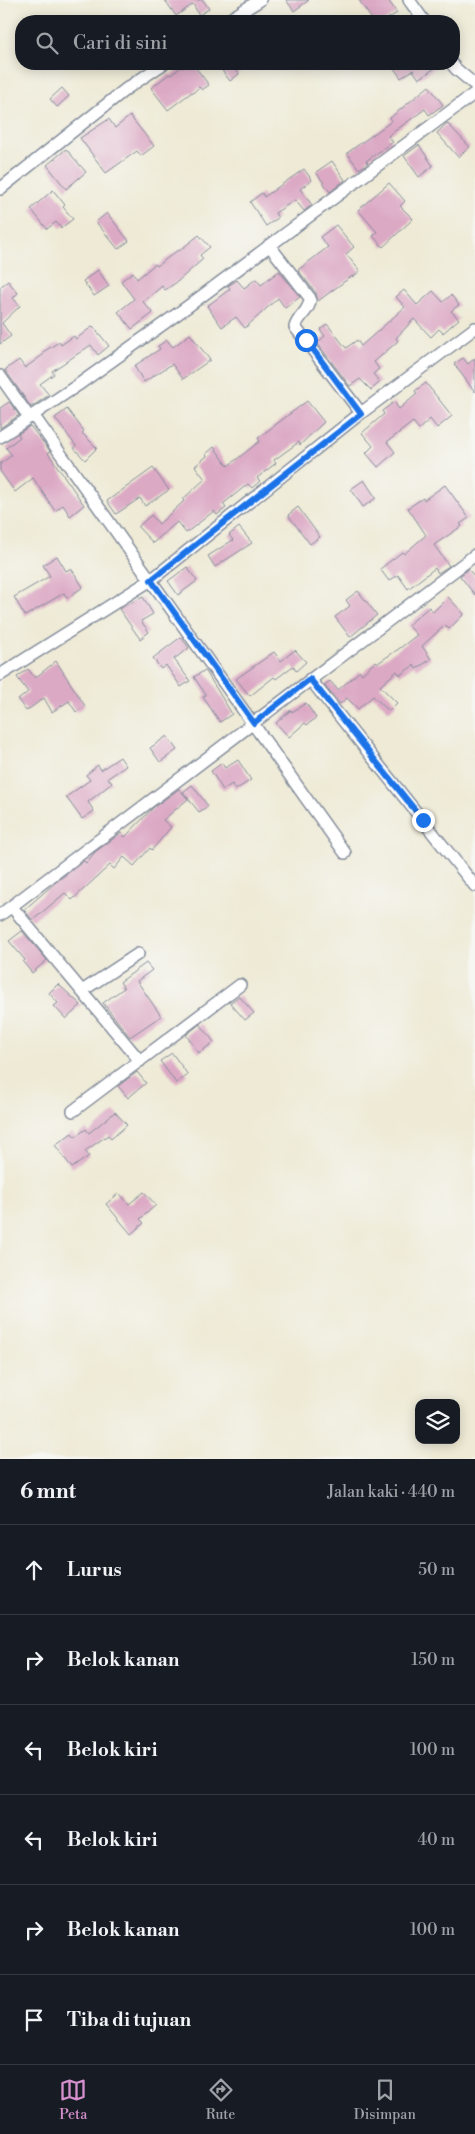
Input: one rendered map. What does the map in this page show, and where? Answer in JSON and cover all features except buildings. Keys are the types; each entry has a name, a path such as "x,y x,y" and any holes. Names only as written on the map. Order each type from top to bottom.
{"street":[{"path":"236,15 260,0"},
{"path":"409,0 420,15"},
{"path":"0,189 126,89 154,70"},
{"path":"459,70 475,85"},
{"path":"0,437 86,380 475,93"},
{"path":"269,245 310,298 308,308 295,327 361,414"},
{"path":"0,675 151,580 361,414 475,328"},
{"path":"0,376 151,580 345,853"},
{"path":"0,915 475,555"},
{"path":"310,679 475,886"},
{"path":"12,907 140,1061"},
{"path":"82,991 138,954"},
{"path":"73,1111 240,985"}],"route":[{"path":"306,340 361,414 151,580 254,723 310,679 423,820"}]}
